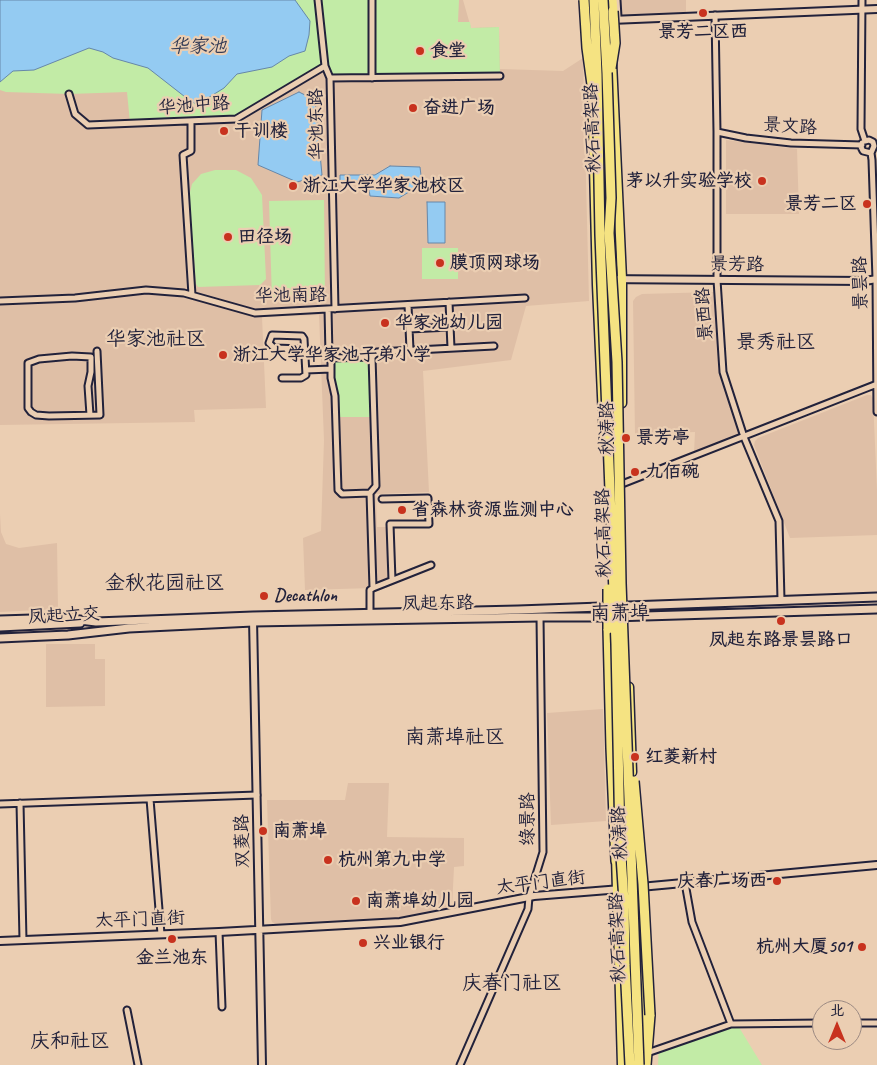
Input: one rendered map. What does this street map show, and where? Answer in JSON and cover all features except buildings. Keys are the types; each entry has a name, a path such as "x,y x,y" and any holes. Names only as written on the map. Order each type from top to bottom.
{"highway":[{"path":"583,0 588,57 598,123"},
{"name":"秋石高架路","path":"594,0 600,235 616,644 620,841 630,1065"},
{"name":"秋石高架路","path":"603,0 606,32 611,198 610,233 617,362 621,582 639,1065"},
{"path":"608,93 615,43 612,0"},
{"path":"611,521 608,601 616,861"},
{"path":"627,705 642,884 650,1015 645,1065"}],"main road":[{"name":"秋涛路","path":"588,0 597,279 612,617 622,1065"},
{"name":"秋涛路","path":"608,0 614,20 615,163 622,279 622,484 634,827 645,1065"},
{"name":"凤起东路","path":"0,636 68,635 130,628 253,619 370,613 518,610 877,597"},
{"name":"凤起东路","path":"0,620 64,618 96,622 253,619 626,617 877,609"},
{"name":"凤起立交","path":"0,636 96,622"},
{"name":"凤起立交","path":"0,627 130,628"},
{"path":"647,887 650,1065"}],"street":[{"name":"华池东路","path":"318,0 326,66 330,78 336,309"},
{"path":"372,0 372,78"},
{"path":"583,0 589,21 877,9"},
{"path":"614,20 617,0"},
{"path":"862,0 863,151 870,152 876,146 872,142 863,143"},
{"name":"景西路","path":"715,15 717,132 716,280 723,372 744,437 779,521 781,600"},
{"name":"华池中路","path":"69,94 75,114 88,125 236,119 326,66"},
{"path":"330,78 500,76"},
{"path":"191,121 191,151 182,154 192,295"},
{"name":"景文路","path":"717,132 746,138 791,143 863,143"},
{"name":"景昙路","path":"870,152 872,160 876,279 877,412"},
{"name":"景芳路","path":"597,279 865,281 876,279"},
{"name":"华池南路","path":"0,301 75,298 146,290 192,295 255,313 525,298"},
{"path":"449,302 451,348"},
{"path":"408,305 410,350"},
{"path":"328,309 329,355 331,358 331,378 335,396 338,490 342,494 370,493"},
{"path":"409,329 450,327"},
{"path":"282,378 305,378 306,370 305,349 304,337 272,335 269,343 274,348 305,349"},
{"path":"331,358 372,357 377,352 494,346"},
{"path":"90,416 88,386 91,372 91,357 39,358 28,363 28,408 31,412 36,415 49,416 90,416 100,415 97,351"},
{"path":"372,357 376,486 370,493 373,588"},
{"path":"306,370 331,369"},
{"path":"622,484 876,384"},
{"path":"382,499 428,498 429,524 390,524 392,580"},
{"path":"370,613 370,590 431,565"},
{"name":"绿景路","path":"460,1065 528,908 528,897 543,852 540,617"},
{"name":"双菱路","path":"253,619 262,1065"},
{"path":"0,804 258,795"},
{"path":"150,799 161,934"},
{"path":"20,803 23,940"},
{"name":"太平门直街","path":"0,941 400,922 528,897 877,865"},
{"path":"685,883 692,922 731,1024"},
{"path":"219,932 222,1007"},
{"path":"128,1010 138,1065"},
{"path":"650,1052 731,1024 812,1023"},
{"path":"862,1023 877,1023"}],"shaded area":[{"name":"浙江大学华家池校区","path":"0,0 463,0 471,28 499,27 500,69 563,71 583,58 589,301 526,306 511,360 423,371 429,492 376,494 377,527 387,527 388,586 305,590 303,538 321,531 324,440 319,315 262,317 266,408 194,410 195,422 0,425"},
{"path":"621,0 686,0 686,12 621,16"},
{"name":"茅以升实验学校","path":"726,140 797,149 799,214 726,214"},
{"path":"714,292 719,371 740,436 694,453 695,432 635,434 633,301 642,294"},
{"path":"871,395 873,399 877,535 790,538 754,445 755,441 758,438"},
{"path":"0,514 1,532 6,544 19,548 57,543 58,609 0,612"},
{"path":"46,644 95,644 95,659 105,659 105,706 46,707"},
{"path":"603,709 606,821 551,825 547,713"},
{"name":"杭州第九中学","path":"348,783 389,783 387,837 464,838 464,866 454,867 452,908 400,918 277,925 272,922 267,800 345,800"}],"green space":[{"path":"0,0 459,0 458,22 470,22 471,28 499,27 500,76 330,78 326,66 236,119 130,123 127,92 69,94 6,92 0,90"},
{"name":"田径场","path":"215,170 236,170 251,178 262,195 266,279 260,285 198,287 196,284 189,196 192,184 201,174"},
{"path":"324,200 325,299 272,300 269,201"},
{"name":"膜顶网球场","path":"422,248 458,248 458,279 422,279"},
{"path":"372,357 374,417 336,417 331,358"},
{"path":"737,1024 762,1065 658,1065 659,1045"}],"water":[{"name":"华家池","path":"0,0 295,0 310,21 309,35 305,51 289,56 272,67 237,74 224,88 203,101 201,107 148,68 113,58 103,52 89,48 34,70 13,71 0,82"},
{"path":"299,92 315,100 322,175 297,182 258,165 262,110"},
{"path":"390,166 420,167 422,184 399,198 370,196 368,182 340,181 340,175 375,175"},
{"path":"427,202 445,202 445,243 428,243"}],"place":[{"name":"景芳二区西","path":"703,13"},
{"name":"食堂","path":"420,51"},
{"name":"奋进广场","path":"413,108"},
{"name":"干训楼","path":"224,131"},
{"name":"茅以升实验学校","path":"762,181"},
{"name":"浙江大学华家池校区","path":"293,186"},
{"name":"景芳二区","path":"867,204"},
{"name":"田径场","path":"228,237"},
{"name":"膜顶网球场","path":"440,263"},
{"name":"华家池幼儿园","path":"385,323"},
{"name":"浙江大学华家池子弟小学","path":"223,355"},
{"name":"景芳亭","path":"626,438"},
{"name":"九佰碗","path":"635,472"},
{"name":"省森林资源监测中心","path":"402,510"},
{"name":"Decathlon","path":"264,596"},
{"name":"凤起东路景昙路口","path":"781,621"},
{"name":"红菱新村","path":"635,757"},
{"name":"南萧埠","path":"263,831"},
{"name":"杭州第九中学","path":"328,860"},
{"name":"庆春广场西","path":"777,881"},
{"name":"南萧埠幼儿园","path":"356,901"},
{"name":"金兰池东","path":"172,939"},
{"name":"兴业银行","path":"363,943"},
{"name":"杭州大厦501","path":"862,947"}],"district":[{"name":"华家池社区","path":"156,340"},
{"name":"景秀社区","path":"776,343"},
{"name":"金秋花园社区","path":"165,584"},
{"name":"南萧埠","path":"620,614"},
{"name":"南萧埠社区","path":"455,738"},
{"name":"庆春门社区","path":"512,984"},
{"name":"庆和社区","path":"70,1042"}]}
